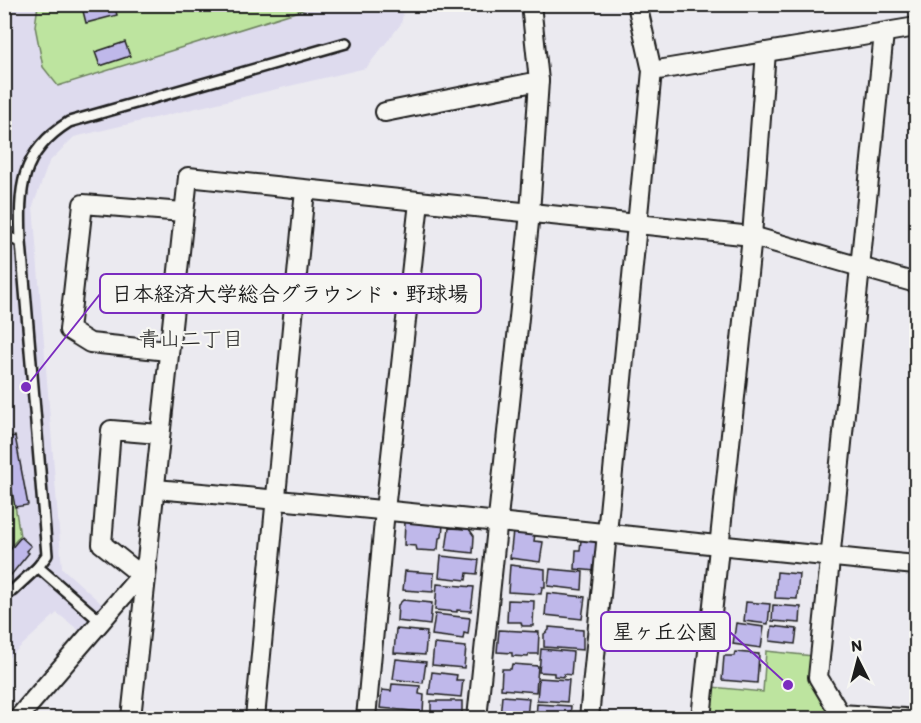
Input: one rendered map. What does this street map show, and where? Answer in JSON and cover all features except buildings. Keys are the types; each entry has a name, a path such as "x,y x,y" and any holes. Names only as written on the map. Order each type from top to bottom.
{"street":[{"path":"477,718 530,213 539,81 531,4"},
{"path":"589,718 652,72 637,4"},
{"path":"652,72 916,27"},
{"path":"884,33 818,677 840,716 904,718"},
{"path":"701,718 752,236 766,52"},
{"path":"385,112 539,81"},
{"path":"131,718 149,554 159,434 188,177 752,236 916,283"},
{"path":"255,718 305,190"},
{"path":"366,718 385,510 419,202"},
{"path":"168,351 90,343 69,330 83,204 183,212"},
{"path":"141,575 102,544 111,430 159,434"},
{"path":"155,489 277,499 916,565"},
{"path":"18,718 141,575 149,554"}],"lane":[{"path":"4,594 12,591 38,567 47,555 21,242 20,198 23,182 37,152 47,138 69,122 346,43"},
{"path":"4,236 21,242"},
{"path":"38,567 101,622"}],"shaded area":[{"path":"5,5 405,5 401,24 366,68 74,137 49,162 33,206 62,568 104,606 81,632 57,613 5,661"}],"green space":[{"path":"38,5 318,5 58,86 43,67 35,26"},
{"path":"4,437 20,536 5,553 4,553"},
{"path":"766,651 813,656 830,711 829,718 708,718 712,687 763,692"}],"place":[{"name":"日本経済大学総合グラウンド・野球場","path":"26,387"},
{"name":"星ヶ丘公園","path":"788,685"}],"district":[{"name":"青山二丁目","path":"191,338"}]}
